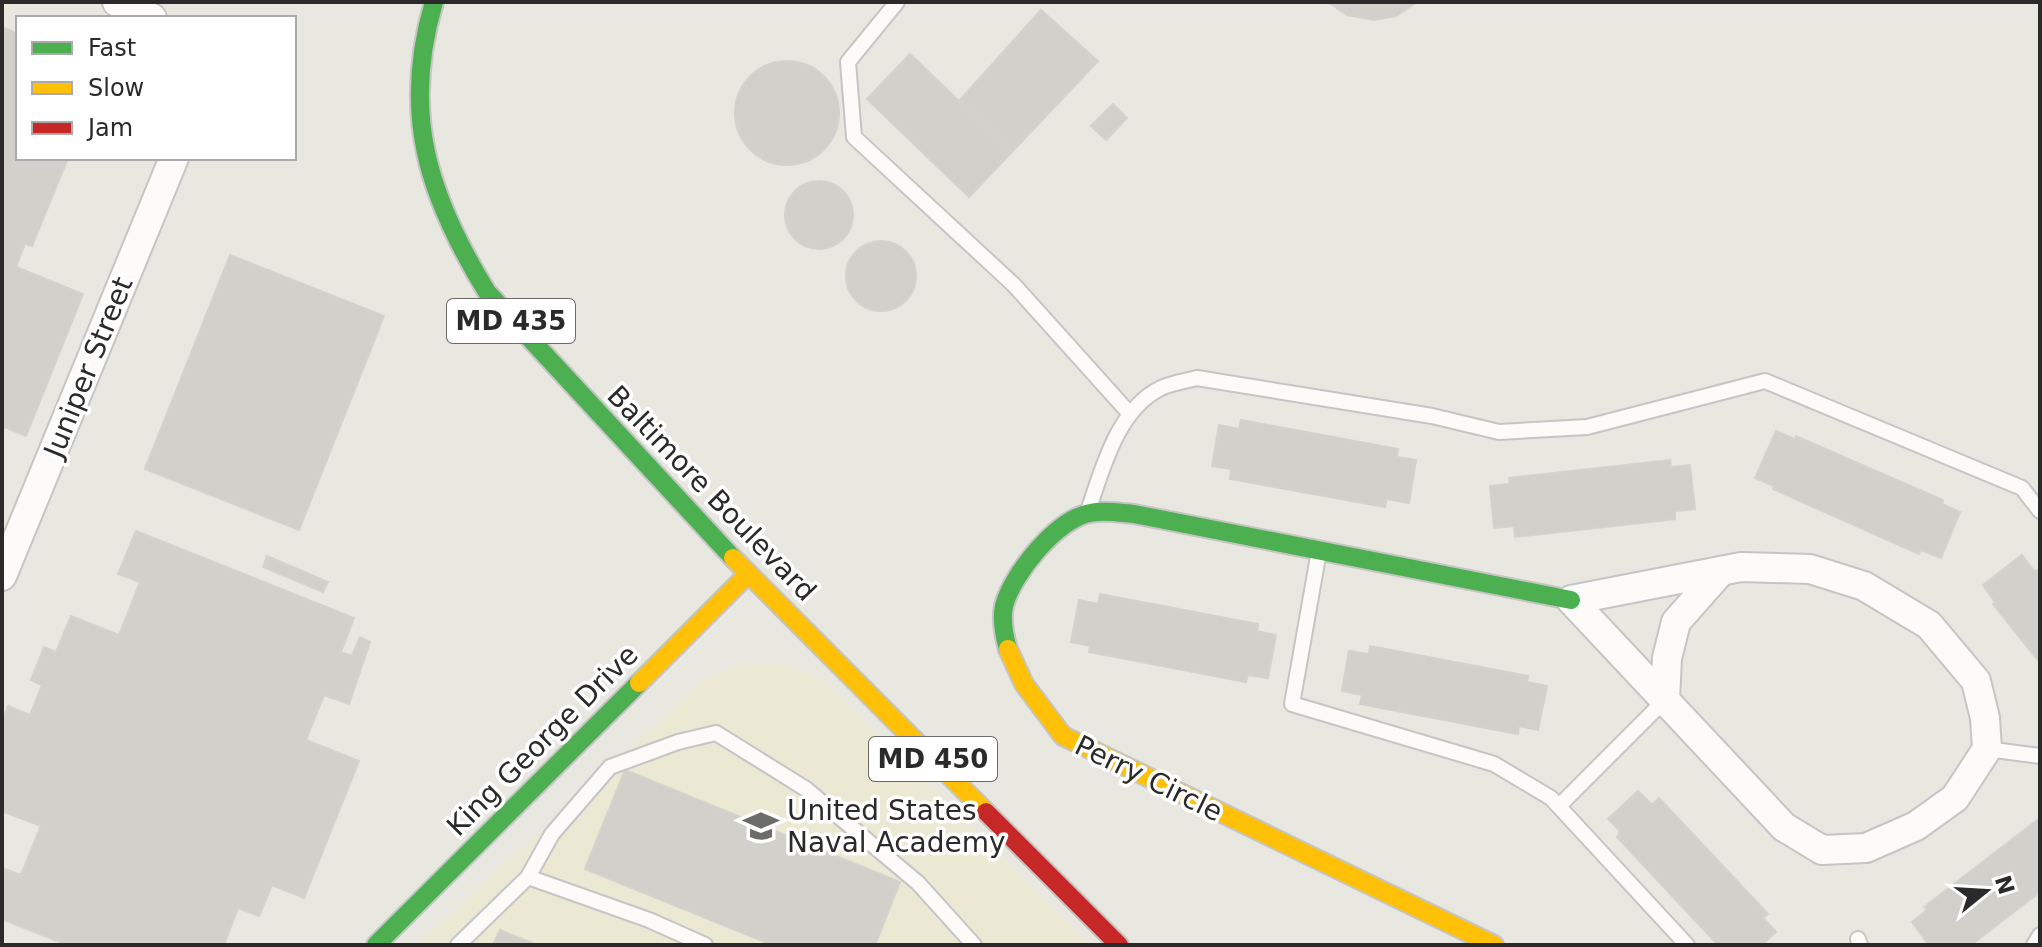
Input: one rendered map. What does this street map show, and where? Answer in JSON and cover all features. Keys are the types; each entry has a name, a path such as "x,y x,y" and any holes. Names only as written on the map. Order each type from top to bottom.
{"main road":[{"name":"Baltimore Boulevard","path":"434,2 417,70 416,118 440,211 459,250 487,292 748,574 1119,945"},
{"path":"1087,513 1134,514 1571,600"},
{"name":"Perry Circle","path":"1087,513 1043,542 1015,579 1002,621 1022,686 1063,736 1494,945"},
{"name":"King George Drive","path":"376,945 748,574"}],"street":[{"path":"117,2 148,16"},
{"name":"Juniper Street","path":"2,576 173,160"},
{"path":"1741,567 1810,569 1864,586 1929,625 1976,681 1985,718 1987,749 1955,798 1916,826 1866,848 1822,850 1784,827 1571,600 1741,567"},
{"path":"1665,700 1667,658 1676,622 1721,571"}],"lane":[{"path":"897,2 848,62 854,137 1014,285 1130,414"},
{"path":"1087,513 1109,451 1130,414 1160,389 1197,378 1432,416 1499,432 1587,427 1765,381 2022,488 2040,511"},
{"path":"1319,551 1292,704 1494,764 1559,806 1687,945"},
{"path":"1559,806 1665,700"},
{"path":"458,945 528,877 552,834 610,767 678,742 716,733 806,789 918,883 974,945"},
{"path":"1987,749 2040,756"},
{"path":"528,877 649,920 705,945"},
{"path":"2034,945 2040,935"}],"shaded area":[{"name":"United States Naval Academy","path":"746,663 785,664 824,681 1091,945 417,945 708,677"}],"building":[{"path":"1328,2 1417,2 1396,16 1374,20 1347,15"},
{"path":"1041,10 1098,61 1012,152 959,101"},
{"path":"2,27 16,33 16,160 67,160 32,246 25,244 16,267 83,294 26,436 2,426"},
{"path":"910,54 1012,152 969,197 867,99"},
{"path":"787,61 807,65 824,76 835,93 839,113 835,133 824,150 807,161 787,165 767,161 750,150 739,133 735,113 739,93 750,76 767,65"},
{"path":"1113,104 1127,118 1106,140 1091,126"},
{"path":"819,181 843,191 853,215 843,239 819,249 795,239 785,215 795,191"},
{"path":"881,241 906,251 916,276 906,301 881,311 856,301 846,276 856,251"},
{"path":"230,255 384,316 299,530 145,469"},
{"path":"1241,420 1398,449 1397,457 1416,460 1409,503 1387,499 1385,507 1230,479 1231,469 1212,466 1219,425 1239,429"},
{"path":"1776,431 1795,439 1796,436 1943,500 1942,504 1960,512 1941,558 1921,550 1919,554 1773,489 1774,486 1755,478"},
{"path":"1670,460 1671,467 1690,465 1695,509 1675,511 1675,519 1515,537 1514,526 1494,528 1490,486 1510,484 1509,478"},
{"path":"136,531 354,618 341,652 352,656 360,637 370,642 349,704 324,695 306,740 359,761 304,898 272,885 259,916 238,908 224,945 67,945 2,919 2,868 21,875 41,826 2,811 2,722 8,706 30,715 42,685 31,680 44,647 56,652 71,616 119,635 140,582 118,574"},
{"path":"2022,555 2034,571 2040,570 2040,663 1993,604 1995,602 1983,585"},
{"path":"267,556 328,582 323,592 263,567"},
{"path":"1100,594 1258,624 1257,631 1276,635 1268,678 1248,675 1246,682 1089,652 1090,646 1071,642 1079,600 1098,604"},
{"path":"1370,646 1528,676 1527,682 1547,686 1538,730 1519,726 1518,734 1360,704 1362,695 1342,691 1349,651 1369,654"},
{"path":"625,770 900,882 875,945 772,945 585,869"},
{"path":"1638,791 1652,805 1659,798 1768,914 1763,918 1776,932 1762,945 1718,945 1617,837 1620,831 1608,819"},
{"path":"2040,818 2040,892 1971,945 1929,945 1912,922 1927,910 1924,907"},
{"path":"500,930 537,945 493,945"}],"traffic: fast":[{"path":"434,2 424,42 420,81 421,117 426,153 436,187 466,257 487,292 733,558"},
{"path":"1008,649 1003,611 1016,579 1050,537 1077,517 1096,512 1134,514 1571,600"},
{"path":"376,945 639,683"}],"traffic: slow":[{"path":"733,558 986,812"},
{"path":"639,683 748,574"},
{"path":"1008,649 1024,684 1063,736 1494,945"}],"traffic: jam":[{"path":"986,812 1119,945"}],"place":[{"name":"United States Naval Academy","path":"761,826"}]}
